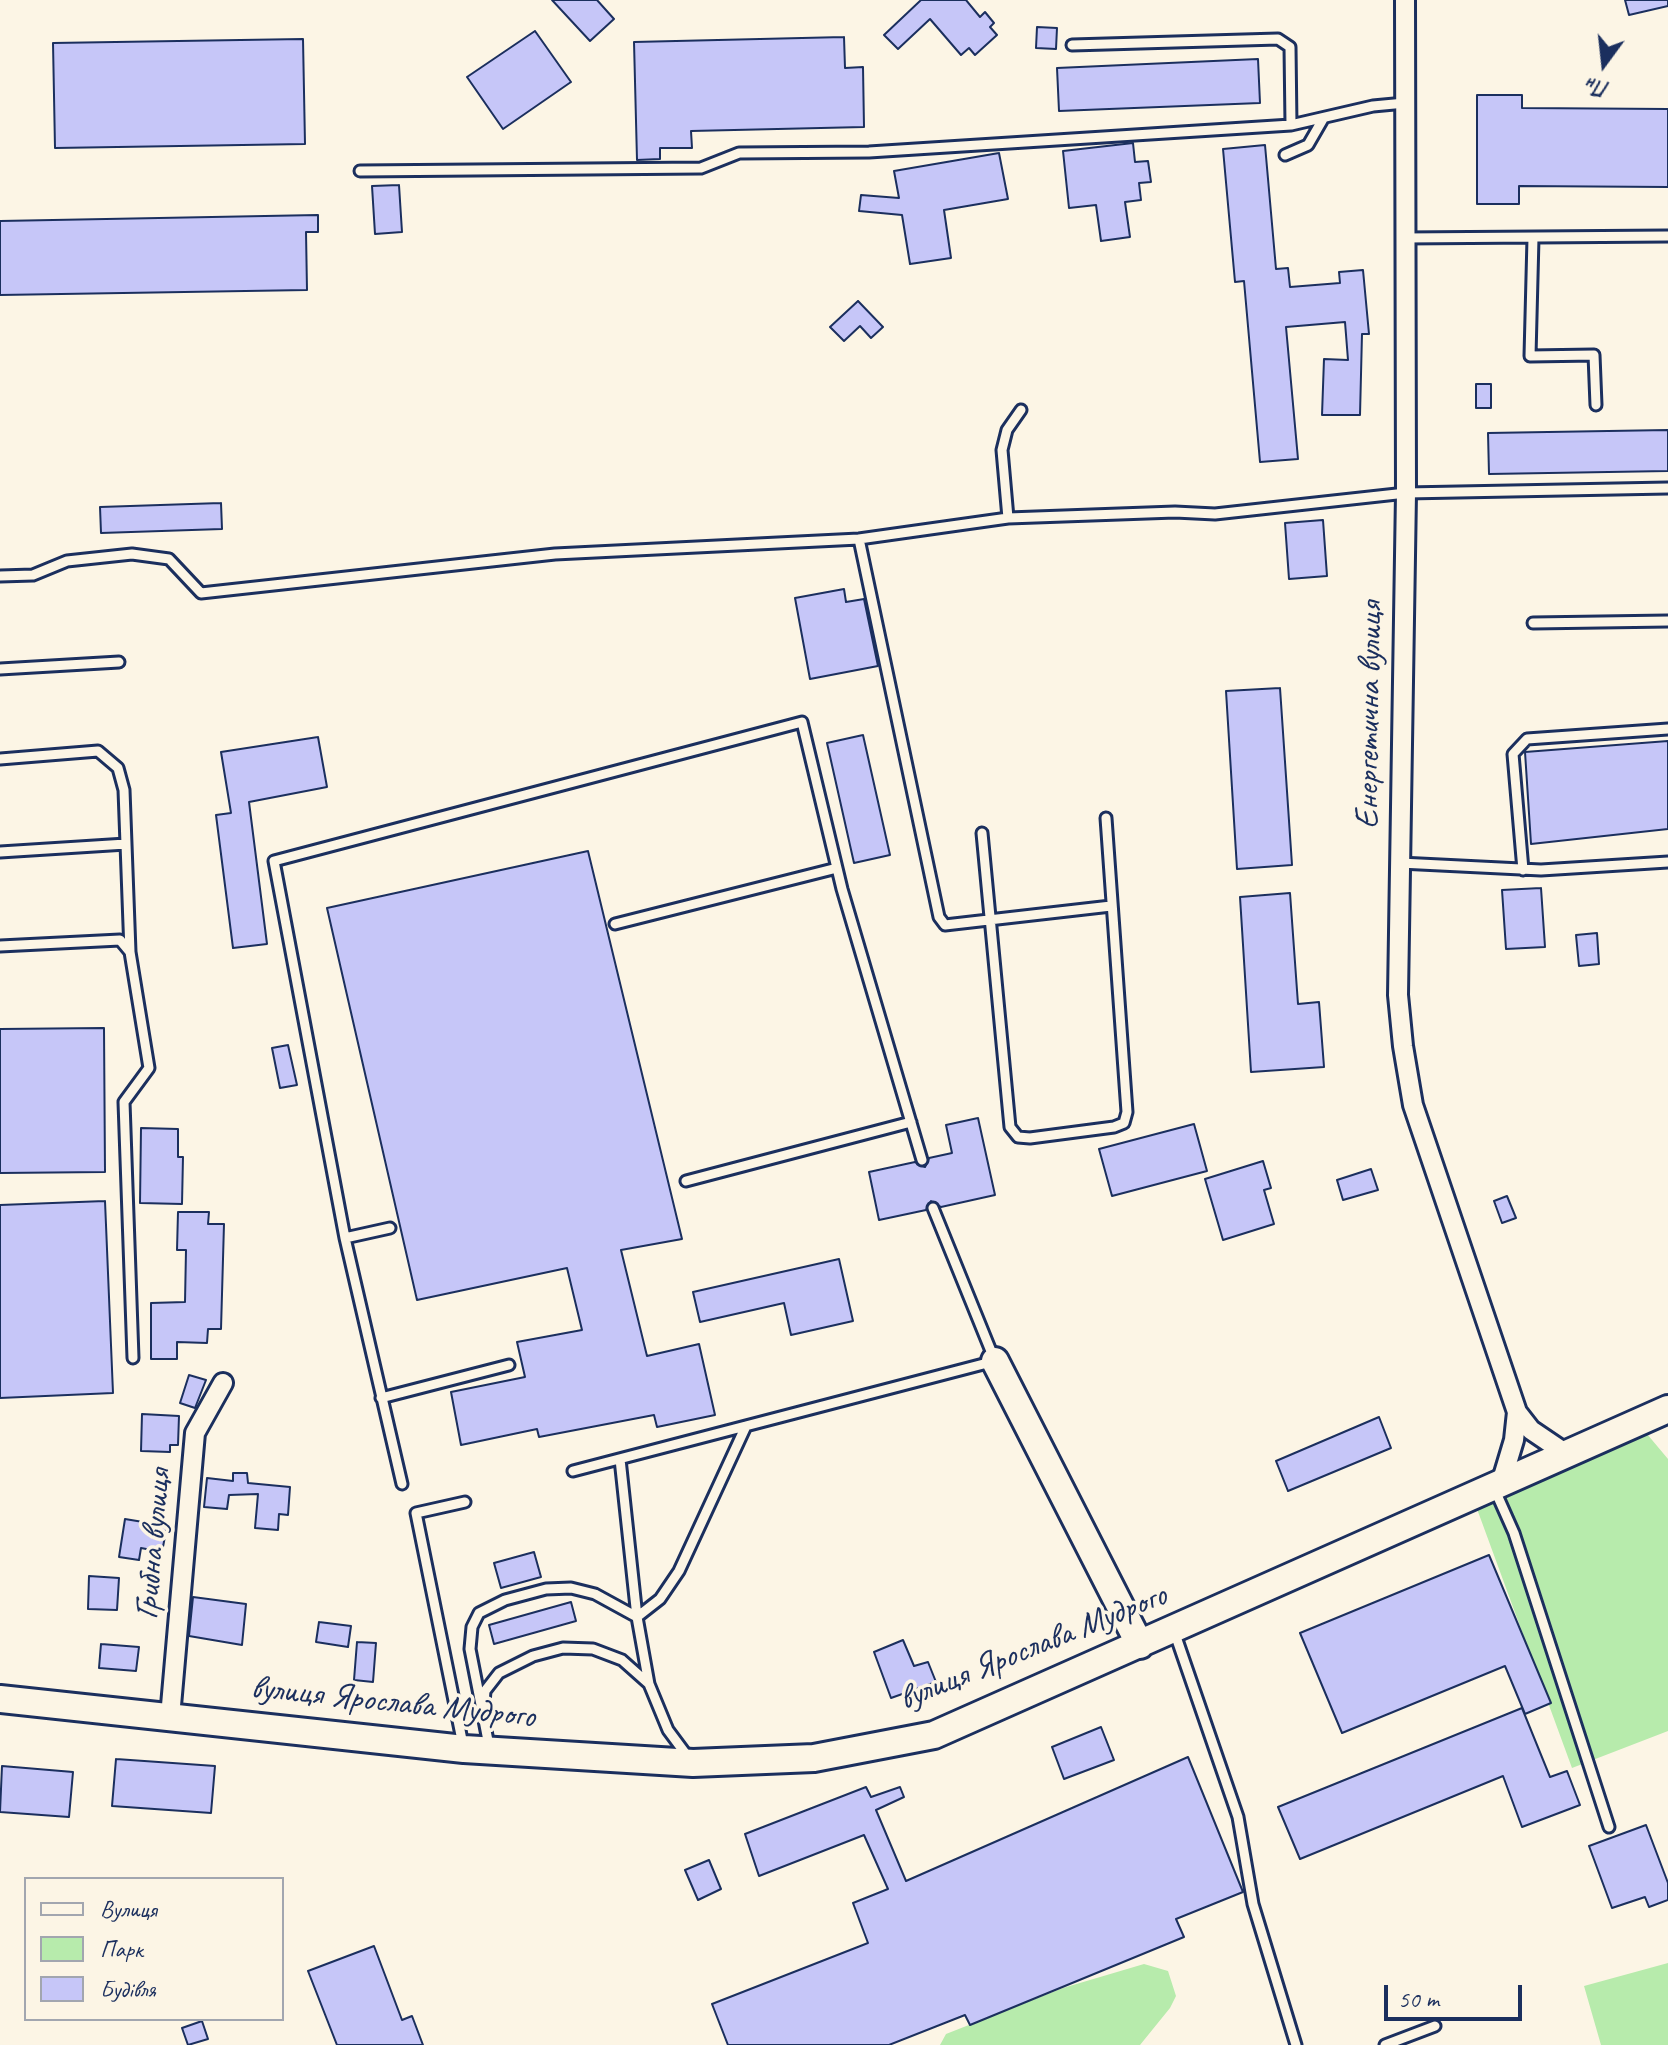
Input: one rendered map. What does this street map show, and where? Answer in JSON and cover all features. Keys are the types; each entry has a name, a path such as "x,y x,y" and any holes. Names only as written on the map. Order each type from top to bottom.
{"main road":[{"path":"995,1361 1140,1645"},
{"name":"вулиця Ярослава Мудрого","path":"0,1699 477,1749 693,1763 814,1758 934,1735 1668,1409"}],"street":[{"name":"Енергетична вулиця","path":"1405,0 1406,493 1398,995 1413,1105 1517,1412 1531,1430 1565,1453"},
{"name":"Грибна вулиця","path":"170,1717 195,1433 223,1383"},
{"path":"1498,1482 1517,1412"}],"lane":[{"path":"1072,45 1278,39 1290,47 1291,125"},
{"path":"360,171 701,168 739,153 869,152 1291,125 1373,106 1405,103"},
{"path":"1285,155 1308,145 1323,119"},
{"path":"1404,238 1668,236"},
{"path":"1533,238 1530,356 1594,355 1596,405"},
{"path":"1008,518 1002,450 1007,430 1021,410"},
{"path":"0,576 33,575 67,561 132,554 169,559 201,593 555,554 859,539 1008,518 1175,512 1215,514 1406,493 1668,488"},
{"path":"859,539 939,917 945,925 1111,906"},
{"path":"1533,623 1668,621"},
{"path":"0,669 119,662"},
{"path":"402,1484 345,1238 274,861 802,722 837,868 922,1160"},
{"path":"1523,870 1513,754 1527,739 1668,729"},
{"path":"0,759 98,751 118,768 124,790 130,952 149,1068 124,1102 133,1358"},
{"path":"982,833 1010,1127 1018,1137 1030,1138 1114,1127 1124,1123 1127,1112 1106,818"},
{"path":"0,852 126,844"},
{"path":"1400,863 1523,870 1668,862"},
{"path":"615,924 837,868"},
{"path":"0,946 120,940 130,952"},
{"path":"686,1181 911,1122"},
{"path":"573,1471 995,1361 933,1208"},
{"path":"345,1238 390,1228"},
{"path":"381,1398 509,1365"},
{"path":"637,1617 660,1599 679,1571 746,1426"},
{"path":"620,1459 637,1617 649,1684 668,1730 693,1763"},
{"path":"1498,1482 1609,1827"},
{"path":"465,1502 416,1513 477,1749"},
{"path":"483,1715 470,1649 472,1627 479,1613 505,1600 546,1589 571,1588 595,1594 637,1617"},
{"path":"1173,1630 1238,1817 1253,1904 1296,2045"},
{"path":"477,1749 485,1691 499,1673 533,1656 563,1648 593,1649 622,1660 649,1684"},
{"path":"1385,2045 1435,2026"}],"green space":[{"path":"1642,1428 1668,1459 1668,1731 1572,1768 1473,1498"},
{"path":"1668,1963 1668,2045 1601,2045 1584,1986"},
{"path":"1144,1964 1168,1971 1176,1996 1140,2045 940,2045 946,2034 1063,1988"}],"building":[{"path":"552,0 597,0 614,19 590,41"},
{"path":"921,0 966,0 980,17 985,12 994,23 990,27 997,35 975,55 969,48 961,55 930,19 898,49 884,35"},
{"path":"1625,0 1668,0 1668,6 1629,15"},
{"path":"1037,27 1057,28 1056,49 1036,48"},
{"path":"535,31 571,82 503,129 467,77"},
{"path":"844,37 845,68 863,67 864,127 691,131 692,148 660,148 660,159 637,160 634,42"},
{"path":"303,39 305,144 55,148 53,43"},
{"path":"1258,59 1260,103 1059,111 1057,68"},
{"path":"1477,95 1522,95 1522,108 1668,109 1668,187 1519,186 1519,204 1477,204"},
{"path":"1133,143 1135,162 1148,161 1151,182 1139,183 1141,200 1125,202 1130,237 1101,241 1096,205 1069,208 1063,151"},
{"path":"1265,145 1276,269 1288,268 1290,287 1340,283 1339,272 1363,270 1369,334 1362,334 1360,415 1322,415 1324,359 1348,360 1345,322 1286,327 1298,459 1260,462 1244,281 1235,282 1223,149"},
{"path":"999,153 1008,199 944,210 951,258 910,264 902,215 859,211 861,195 899,198 894,171"},
{"path":"399,185 402,232 375,234 372,186"},
{"path":"318,215 318,232 306,232 307,290 0,295 0,221"},
{"path":"858,301 883,327 871,338 860,326 844,341 830,327"},
{"path":"1476,384 1491,384 1491,408 1476,408"},
{"path":"1668,430 1668,471 1489,474 1488,433"},
{"path":"221,503 222,529 101,533 100,507"},
{"path":"1323,520 1327,576 1289,579 1285,523"},
{"path":"844,589 846,602 864,599 878,666 810,679 795,598"},
{"path":"1280,688 1292,865 1237,869 1226,691"},
{"path":"863,735 890,855 854,863 827,743"},
{"path":"318,737 327,787 249,802 267,944 233,948 216,815 231,813 221,752"},
{"path":"1668,741 1668,829 1531,844 1525,752"},
{"path":"588,851 682,1239 621,1250 647,1356 699,1344 715,1415 657,1427 654,1415 539,1437 537,1429 461,1445 451,1392 525,1377 517,1342 582,1330 567,1268 417,1300 327,908"},
{"path":"1541,888 1545,947 1506,949 1502,890"},
{"path":"1290,893 1298,1004 1319,1002 1324,1067 1251,1072 1240,897"},
{"path":"1597,933 1599,964 1579,966 1576,935"},
{"path":"104,1028 105,1172 0,1173 0,1029"},
{"path":"288,1045 297,1085 280,1088 272,1048"},
{"path":"978,1118 995,1195 941,1207 931,1201 926,1210 879,1220 869,1172 915,1162 925,1167 929,1158 952,1153 946,1125"},
{"path":"1194,1124 1207,1171 1112,1196 1099,1149"},
{"path":"141,1128 178,1129 178,1157 183,1157 182,1204 140,1203"},
{"path":"1263,1161 1271,1188 1264,1190 1274,1224 1223,1240 1205,1179"},
{"path":"1371,1169 1378,1190 1343,1200 1337,1180"},
{"path":"1507,1196 1516,1218 1502,1223 1494,1201"},
{"path":"105,1201 113,1393 0,1398 0,1205"},
{"path":"178,1212 209,1212 208,1224 224,1224 221,1329 208,1329 207,1343 177,1342 177,1359 151,1359 151,1303 185,1302 186,1250 177,1250"},
{"path":"839,1259 853,1321 791,1335 784,1303 700,1322 693,1292"},
{"path":"189,1375 206,1380 195,1408 180,1403"},
{"path":"142,1414 179,1416 178,1445 170,1445 170,1452 141,1451"},
{"path":"1379,1417 1391,1448 1288,1491 1276,1461"},
{"path":"233,1473 247,1473 248,1483 290,1487 288,1515 279,1514 278,1530 255,1528 258,1494 229,1495 227,1509 204,1507 207,1478 233,1481"},
{"path":"125,1519 167,1526 162,1552 141,1548 139,1560 119,1557"},
{"path":"534,1552 541,1577 501,1588 494,1563"},
{"path":"1489,1555 1551,1703 1525,1714 1505,1666 1342,1733 1300,1633"},
{"path":"89,1576 119,1578 117,1610 88,1609"},
{"path":"193,1597 246,1604 242,1645 189,1636"},
{"path":"571,1602 576,1621 494,1644 489,1625"},
{"path":"319,1622 351,1626 348,1647 316,1642"},
{"path":"903,1640 914,1666 928,1662 936,1682 891,1698 874,1652"},
{"path":"357,1642 376,1643 373,1682 354,1680"},
{"path":"101,1644 139,1647 136,1671 99,1668"},
{"path":"1522,1708 1550,1777 1567,1771 1580,1805 1522,1827 1503,1776 1300,1859 1278,1807"},
{"path":"1101,1727 1114,1760 1064,1779 1052,1747"},
{"path":"1188,1757 1243,1892 1176,1919 1184,1937 970,2025 965,2015 889,2045 728,2045 712,2004 868,1943 853,1903 888,1889 864,1835 759,1876 745,1834 866,1787 871,1797 900,1787 904,1797 876,1810 906,1881"},
{"path":"116,1759 215,1766 211,1813 112,1806"},
{"path":"2,1766 73,1772 69,1817 0,1812"},
{"path":"1646,1825 1668,1883 1668,1900 1649,1907 1645,1897 1612,1908 1589,1846"},
{"path":"709,1860 721,1889 698,1900 685,1870"},
{"path":"374,1946 402,2020 412,2016 423,2045 337,2045 308,1971"},
{"path":"202,2021 208,2039 188,2045 182,2028"}]}
